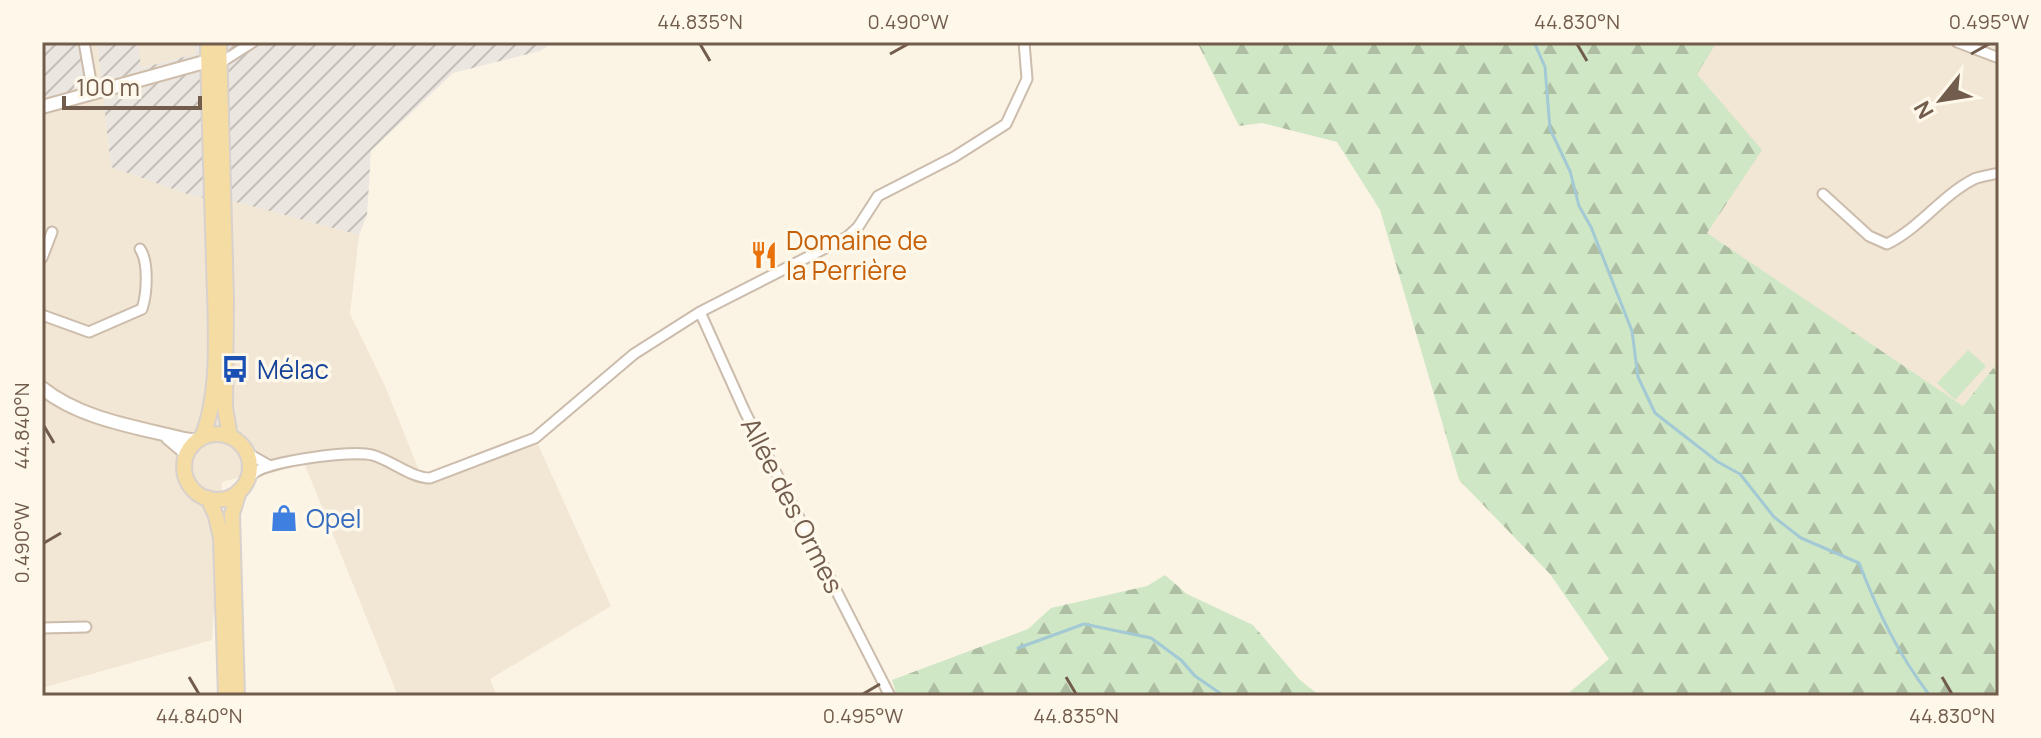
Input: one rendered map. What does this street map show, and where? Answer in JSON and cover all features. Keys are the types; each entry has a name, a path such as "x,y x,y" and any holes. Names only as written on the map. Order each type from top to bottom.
{"main road":[{"path":"208,42 214,62 226,296 225,408 230,437"},
{"path":"219,42 214,62 214,372 209,420 200,439 187,454 185,475 198,494 208,498 230,497 242,487"},
{"path":"200,439 211,434 230,437 247,453 250,463 232,514 237,696"},
{"path":"208,498 221,538 226,696"}],"street":[{"path":"84,42 93,93"},
{"path":"42,107 214,62 253,42"},
{"path":"242,487 255,473 270,466 339,454 368,454 399,465 422,478 430,478 535,438 634,354 700,312 847,237 858,227 878,196 954,157 1006,124 1027,79 1024,42"},
{"path":"1957,42 1999,58"},
{"path":"1823,194 1869,236 1887,244 1906,235 1942,202 1976,178 1999,173"},
{"path":"42,258 52,232"},
{"path":"42,315 89,332 142,309 144,256 140,249"},
{"name":"Allée des Ormes","path":"700,312 745,412 890,696"},
{"path":"42,388 55,399 87,412 162,434 200,439"},
{"path":"162,434 187,454"},
{"path":"247,453 270,466"},
{"path":"42,628 86,627"}],"shaded area":[{"path":"42,42 89,42 93,93 42,106"},
{"path":"89,42 97,42 111,167 193,196 240,203 359,235 350,314 385,386 422,478 535,438 611,606 490,679 497,696 398,696 303,460 222,482 212,640 42,688 42,106 93,93"},
{"path":"97,42 138,42 141,68 195,54 195,42 554,42 540,51 453,73 371,151 367,215 359,235 240,203 193,196 111,167"},
{"path":"138,42 195,42 195,54 140,68"},
{"path":"1717,42 1999,42 1999,361 1963,406 1706,233 1696,74"}],"green space":[{"path":"1197,42 1717,42 1697,74 1762,150 1707,233 1963,406 1999,361 1999,696 1565,696 1609,659 1550,574 1459,480 1380,210 1337,142 1262,123 1239,126"},
{"path":"1968,350 1986,366 1955,400 1937,383"},
{"path":"1165,575 1187,594 1253,625 1300,680 1320,696 897,696 892,680 1028,629 1051,608 1147,586"}],"waterway":[{"path":"1534,42 1545,67 1550,129 1570,171 1579,206 1591,227 1632,331 1638,377 1655,413 1718,462 1740,474 1774,517 1801,538 1859,563 1890,632 1930,696"},
{"path":"1018,648 1084,624 1151,638 1224,696"}],"place":[{"name":"Domaine de la Perrière","path":"764,255"},
{"name":"Mélac","path":"235,369"},
{"name":"Opel","path":"284,518"}]}
